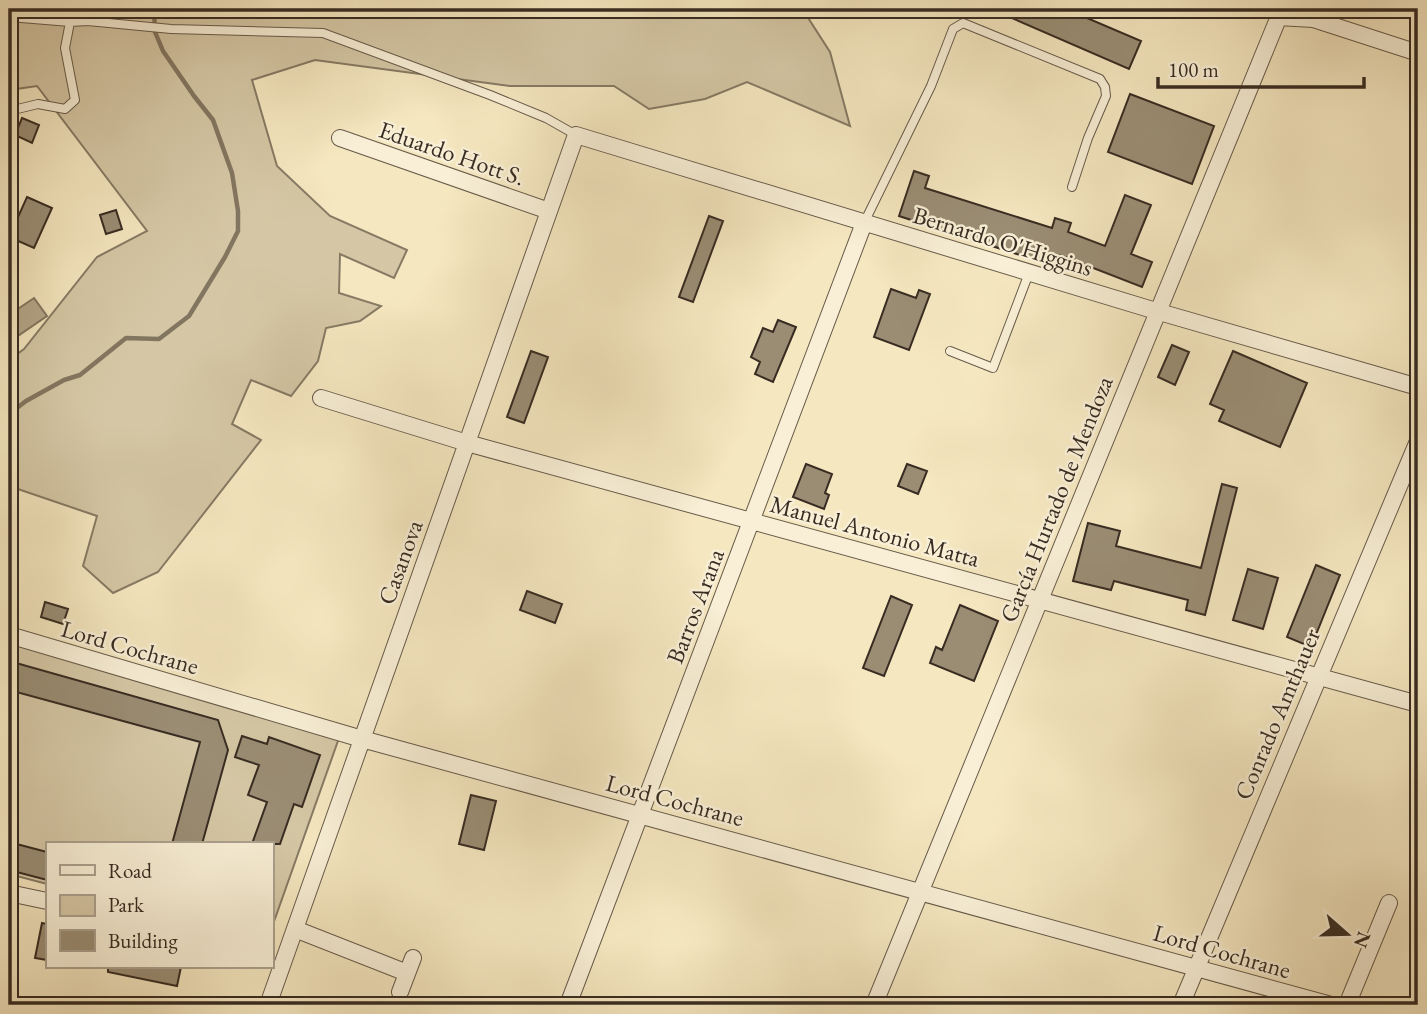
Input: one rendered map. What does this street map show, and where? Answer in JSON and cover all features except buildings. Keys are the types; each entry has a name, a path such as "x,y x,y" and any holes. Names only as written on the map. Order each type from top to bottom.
{"street":[{"path":"1278,11 1313,19 1418,53"},
{"name":"García Hurtado de Mendoza","path":"874,1005 1041,600 1278,11"},
{"name":"Bernardo O'Higgins","path":"576,135 1156,311 1418,387"},
{"name":"Casanova","path":"268,1005 279,951 295,929 576,135"},
{"name":"Eduardo Hott S.","path":"340,138 549,211"},
{"name":"Barros Arana","path":"568,1005 864,223"},
{"name":"Manuel Antonio Matta","path":"321,398 467,443 1418,704"},
{"name":"Conrado Amthauer","path":"1181,1005 1418,441"},
{"name":"Lord Cochrane","path":"9,635 362,738 1331,1005"},
{"path":"9,892 46,901"},
{"path":"1347,1005 1388,903"},
{"path":"295,929 410,965 400,992"}],"lane":[{"path":"9,17 171,29 323,33 490,95 546,118 576,135"},
{"path":"9,111 38,104 65,109 75,100 65,48 70,22"},
{"path":"864,223 931,86 951,33 956,26 963,23 1103,82 1106,96 1088,138 1072,187"},
{"path":"950,351 993,368 1029,272"}],"green space":[{"path":"9,9 842,9 805,13 830,52 850,126 747,82 705,99 649,109 614,86 510,86 315,60 252,80 277,166 330,216 407,250 394,278 340,254 339,293 381,306 360,321 326,328 318,361 291,396 251,380 232,424 261,440 158,572 113,593 83,566 97,516 9,486 9,360 24,349 97,257 147,231 37,86 9,90"},
{"path":"9,637 339,738 273,924 273,842 46,842 46,884 9,874"}],"shaded area":[{"path":"34,298 47,316 9,342 9,315"}],"waterway":[{"path":"9,414 26,401 64,380 80,375 126,338 159,339 189,316 238,231 232,173 213,120 163,51 155,32 154,9"}]}
